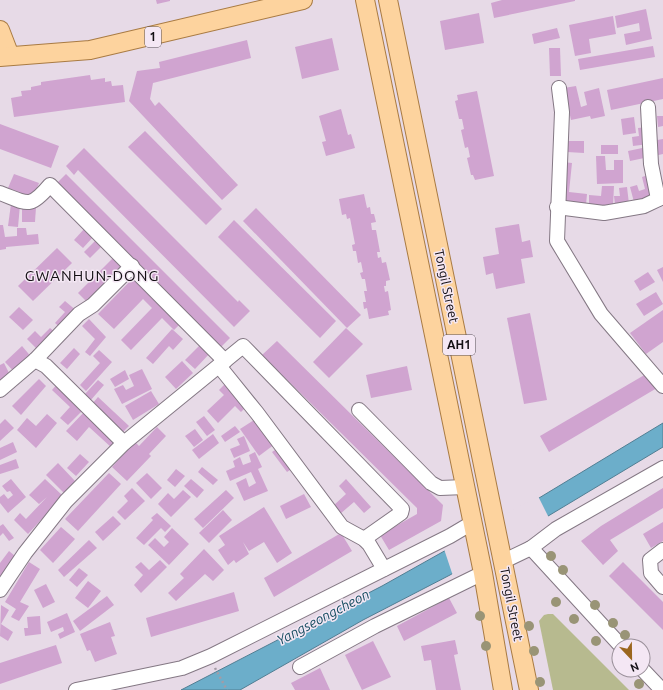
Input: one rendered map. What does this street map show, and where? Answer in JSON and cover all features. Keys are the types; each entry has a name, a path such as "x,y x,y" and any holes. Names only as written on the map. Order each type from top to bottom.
{"main road":[{"name":"1","path":"5,57 90,50 303,0"},
{"name":"Tongil Street","path":"365,0 483,573 503,690"},
{"name":"Tongil Street","path":"388,0 504,561 529,690"},
{"path":"0,30 5,57"}],"street":[{"path":"559,88 562,112 557,241 601,314 660,379"},
{"path":"558,207 604,213 644,206 661,198 651,164 648,107"},
{"path":"2,194 24,202 31,202 40,197 50,185 132,266 222,364 342,527 349,533 369,544 384,569"},
{"path":"0,390 35,360 78,314 93,305 132,266"},
{"path":"0,590 25,553 66,501 124,443 243,346 402,509 400,513 364,540"},
{"path":"35,360 46,366 124,443"},
{"path":"359,410 431,483 440,488 465,487"},
{"path":"504,561 531,548 556,529 663,468"},
{"path":"76,690 182,668 211,656 450,536 472,523"},
{"path":"531,548 614,638"},
{"path":"663,550 650,560 651,573 663,587"},
{"path":"300,667 375,626 483,573"},
{"path":"651,678 662,690"}],"path":[{"path":"216,670 226,690"}],"green space":[{"path":"553,614 611,672 611,678 617,678 629,690 553,690 539,621 544,615"}],"water":[{"name":"Yangseongcheon","path":"663,423 663,447 450,575 363,620 240,690 181,690 382,586 539,498"}],"pier":[{"path":"538,496 549,518 453,576 444,549"}],"building":[{"path":"156,0 170,0 170,1 157,4"},
{"path":"502,0 575,1 494,18 491,3"},
{"path":"646,9 652,39 626,45 624,34 640,31 639,23 617,28 615,16"},
{"path":"479,13 484,43 445,50 440,21"},
{"path":"613,16 616,34 589,39 591,53 575,56 569,25"},
{"path":"557,28 560,38 534,44 532,34"},
{"path":"332,38 339,70 302,79 295,47"},
{"path":"247,40 251,58 153,83 150,99 155,106 159,102 238,185 222,200 129,101 137,71 160,68 159,62"},
{"path":"653,46 655,57 580,70 578,59"},
{"path":"549,48 560,48 561,76 550,76"},
{"path":"90,75 91,80 105,78 105,82 111,81 112,86 123,85 125,102 14,117 11,98 22,96 21,91 31,90 31,87 41,85 41,82"},
{"path":"663,78 663,99 611,110 607,90"},
{"path":"576,86 581,107 587,105 584,92 599,88 605,116 591,119 590,116 571,120 564,88"},
{"path":"477,91 494,176 475,180 473,175 471,175 467,158 470,157 468,147 465,148 461,130 464,129 462,119 459,119 455,101 458,100 457,95"},
{"path":"341,109 348,135 351,134 355,148 326,156 322,142 326,141 319,116"},
{"path":"657,116 663,116 663,126 658,127"},
{"path":"634,117 636,133 623,135 621,119"},
{"path":"0,124 59,146 51,168 0,149"},
{"path":"647,127 649,144 633,146 632,137 639,136 638,128"},
{"path":"145,131 222,209 206,225 128,147"},
{"path":"663,139 663,154 654,156 652,141"},
{"path":"567,141 584,141 584,153 567,152"},
{"path":"601,145 618,145 618,154 601,154"},
{"path":"647,147 649,157 630,161 628,151"},
{"path":"84,148 238,302 239,300 250,311 234,327 78,170 74,175 66,166"},
{"path":"596,156 605,156 606,170 614,170 614,160 623,160 623,183 597,184"},
{"path":"563,162 572,163 569,192 587,194 586,205 559,203"},
{"path":"14,174 39,183 33,198 8,188"},
{"path":"66,174 230,338 219,349 55,185"},
{"path":"651,174 657,195 634,202 630,187 637,185 639,191 645,189 642,177"},
{"path":"602,186 614,186 613,206 589,206 589,195 601,196"},
{"path":"627,187 629,204 615,205 614,196 620,196 619,188"},
{"path":"364,194 367,208 370,207 371,214 374,214 376,222 371,223 372,230 376,230 380,252 377,252 378,258 381,257 382,263 386,262 390,280 386,281 386,286 384,286 385,292 388,291 391,310 388,311 389,315 369,319 367,308 364,309 363,302 366,302 364,291 367,291 365,279 362,279 360,273 363,272 361,262 358,263 356,251 353,251 352,245 355,244 350,218 347,219 346,214 342,215 339,199"},
{"path":"11,204 20,205 18,227 8,226"},
{"path":"22,207 36,207 35,222 22,222"},
{"path":"256,208 361,315 347,328 243,221"},
{"path":"234,220 336,321 320,338 218,237"},
{"path":"519,224 522,242 530,240 533,257 521,259 525,283 496,289 493,273 486,275 483,257 499,254 495,228"},
{"path":"0,225 3,225 5,237 17,236 17,228 26,228 27,235 38,234 39,244 6,247 6,249 0,250"},
{"path":"85,228 94,236 83,248 74,240"},
{"path":"95,241 101,247 90,258 84,252"},
{"path":"57,248 72,263 33,301 18,286"},
{"path":"117,254 129,266 90,305 78,293"},
{"path":"663,267 663,282 657,270"},
{"path":"648,272 655,282 640,291 634,281"},
{"path":"136,275 183,321 174,330 162,318 131,350 121,340 152,308 143,299 114,329 98,314"},
{"path":"656,292 663,304 644,316 636,304"},
{"path":"65,301 78,312 62,329 55,323 65,312 59,307"},
{"path":"19,307 33,320 23,330 9,317"},
{"path":"663,310 663,342 646,354 630,333"},
{"path":"530,313 547,400 524,404 507,318"},
{"path":"89,319 106,337 90,356 85,352 95,339 82,326"},
{"path":"50,328 56,333 39,351 27,339 35,331 41,337"},
{"path":"346,328 363,344 329,378 313,362"},
{"path":"172,329 183,339 173,350 169,346 153,364 146,358"},
{"path":"277,341 443,505 441,521 389,550 380,535 417,514 417,508 262,355"},
{"path":"203,342 212,351 195,369 185,360"},
{"path":"22,346 33,359 16,374 5,362"},
{"path":"74,348 80,354 67,369 60,363"},
{"path":"99,350 112,362 86,391 80,385 100,363 93,356"},
{"path":"182,361 193,373 176,389 165,377"},
{"path":"4,363 12,379 0,385 0,365"},
{"path":"407,366 412,390 371,398 366,375"},
{"path":"142,369 152,389 122,404 114,389 123,385 126,390 134,386 129,375"},
{"path":"125,370 129,379 115,387 110,379"},
{"path":"653,370 662,385 549,452 540,436"},
{"path":"39,379 46,386 21,415 12,406"},
{"path":"98,380 104,385 90,401 84,395"},
{"path":"59,382 86,407 68,425 60,418 70,407 52,390"},
{"path":"227,382 249,404 241,412 235,406 218,423 207,411 224,395 219,390"},
{"path":"151,391 159,404 133,420 125,406"},
{"path":"98,397 129,426 122,433 92,404"},
{"path":"86,410 119,440 112,448 89,427 77,441 66,431"},
{"path":"47,414 57,423 36,448 17,430 27,418 36,426"},
{"path":"204,416 215,430 207,436 196,422"},
{"path":"257,418 275,444 259,456 240,429"},
{"path":"5,419 14,428 0,441 0,424"},
{"path":"235,426 240,432 225,442 221,436"},
{"path":"157,427 166,436 149,454 151,456 127,481 112,467 135,442 139,446"},
{"path":"195,429 203,440 194,447 185,436"},
{"path":"213,434 219,443 199,459 192,450"},
{"path":"244,436 250,451 234,458 230,449 240,445 237,439"},
{"path":"13,442 17,452 0,460 0,448"},
{"path":"278,448 293,468 287,472 272,452"},
{"path":"255,452 262,467 258,469 268,491 244,501 236,483 246,478 249,487 256,483 251,472 230,481 226,471 235,467 233,461 240,457 243,465 251,462 249,455"},
{"path":"80,454 89,462 76,476 67,468"},
{"path":"16,459 19,468 0,474 0,465"},
{"path":"58,463 75,481 64,493 46,475"},
{"path":"202,467 218,480 213,485 198,472"},
{"path":"176,469 185,476 175,487 167,480"},
{"path":"109,473 121,484 78,531 65,519"},
{"path":"147,473 162,488 151,499 136,483"},
{"path":"11,479 26,497 8,513 0,503 0,497 4,494 8,499 13,495 10,491 7,492 2,486"},
{"path":"45,479 63,496 28,534 14,520 20,513 26,519 47,497 39,504 29,495"},
{"path":"191,479 204,490 197,498 184,486"},
{"path":"346,479 371,507 364,513 354,502 340,514 333,506 346,494 339,486"},
{"path":"132,488 145,501 125,520 117,512 128,501 124,496"},
{"path":"663,488 663,508 610,540 618,551 603,565 581,541 601,526"},
{"path":"183,490 191,497 171,517 158,504 168,493 174,499"},
{"path":"226,490 234,498 203,528 194,519"},
{"path":"304,494 311,507 286,519 280,506"},
{"path":"264,507 292,553 277,563 264,542 249,551 243,542 249,554 236,563 234,560 228,565 218,550 225,545 219,536"},
{"path":"223,510 232,520 209,543 199,533"},
{"path":"157,513 171,526 165,532 161,528 144,545 136,538 153,520 151,518"},
{"path":"113,516 121,524 103,541 95,532"},
{"path":"663,522 663,541 651,548 643,534"},
{"path":"3,524 14,538 9,541 3,533 0,536 0,526"},
{"path":"61,527 75,539 53,563 40,550"},
{"path":"172,528 189,544 169,565 148,545 155,538 164,547 169,542 164,537"},
{"path":"341,533 352,551 274,597 264,578"},
{"path":"89,540 97,548 64,577 58,570"},
{"path":"204,549 224,570 213,581 205,574 176,601 168,593 184,578 180,574"},
{"path":"9,551 15,556 0,581 0,563"},
{"path":"160,560 167,567 141,593 134,585 143,575 135,567 141,562 149,570"},
{"path":"29,562 40,569 20,602 29,606 19,621 11,617 16,609 5,602"},
{"path":"623,562 663,602 663,630 609,576"},
{"path":"79,568 88,575 77,587 69,580"},
{"path":"88,581 101,591 88,608 75,598"},
{"path":"46,584 55,602 43,608 34,590"},
{"path":"234,592 239,611 151,637 146,618"},
{"path":"107,596 114,605 80,631 73,621"},
{"path":"449,598 457,613 404,641 397,626"},
{"path":"1,605 9,610 1,624 13,632 8,641 0,636"},
{"path":"67,613 75,632 60,639 58,634 64,631 63,627 51,632 47,622"},
{"path":"40,616 41,634 25,636 24,628 28,628 27,617"},
{"path":"110,622 115,636 111,637 117,654 95,662 90,650 87,651 80,634"},
{"path":"455,640 458,654 454,655 461,690 436,690 431,660 424,661 421,646"},
{"path":"373,641 391,677 362,690 345,655"},
{"path":"56,645 62,663 0,684 0,663"},
{"path":"320,668 330,690 295,690 291,683"}],"district":[{"name":"GWANHUN-DONG","path":"92,276"}]}
